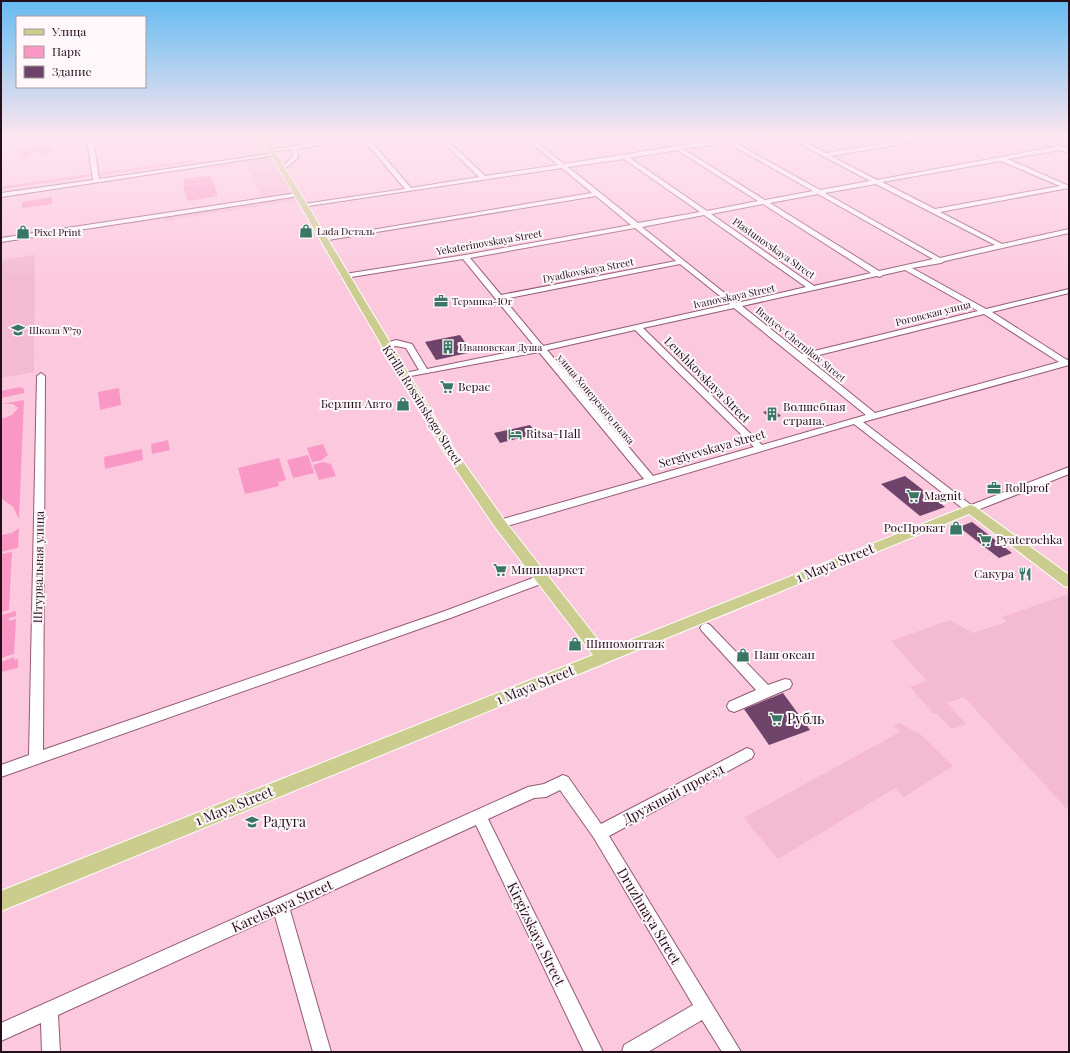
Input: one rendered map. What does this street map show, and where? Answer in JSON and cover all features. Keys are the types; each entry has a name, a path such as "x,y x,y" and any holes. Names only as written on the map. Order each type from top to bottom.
{"main road":[{"name":"Kirilla Rossinskogo Street","path":"293,187 403,376 448,449 500,524 603,657"},
{"path":"968,510 1069,582"},
{"name":"1 Maya Street","path":"1,901 968,510"}],"street":[{"path":"1,195 54,187"},
{"path":"304,206 427,187"},
{"name":"Bratyev Chernikov Street","path":"589,187 873,416"},
{"name":"Plastunovskaya Street","path":"670,187 814,289"},
{"path":"739,187 880,275"},
{"path":"812,187 941,261"},
{"name":"Yekaterinovskaya Street","path":"345,276 465,257 849,187"},
{"path":"888,187 1001,246"},
{"path":"935,211 1066,187"},
{"path":"324,240 597,194"},
{"path":"1,240 298,195"},
{"name":"Ivanovskaya Street","path":"403,376 880,275 1069,231"},
{"name":"улица Хоперского полка","path":"465,257 650,480"},
{"name":"Dyadkovskaya Street","path":"499,298 682,262"},
{"path":"907,268 984,311 1068,363"},
{"name":"Роговская улица","path":"802,358 984,311 1069,291"},
{"name":"Leushkovskaya Street","path":"637,327 761,449"},
{"path":"386,346 396,343 409,346 424,372"},
{"name":"Sergiyevskaya Street","path":"500,524 873,416 1068,363"},
{"name":"Штурвальная улица","path":"36,759 42,376"},
{"path":"856,421 968,510"},
{"name":"1 Maya Street","path":"968,510 1069,470"},
{"path":"1,771 449,614 542,579"},
{"path":"706,628 766,692"},
{"path":"734,706 785,684"},
{"name":"Дружный проезд","path":"599,833 747,754"},
{"name":"Druzhnaya Street","path":"563,782 599,833 732,1052"},
{"name":"Karelskaya Street","path":"1,1032 281,907 479,816 533,792 546,790 563,782"},
{"name":"Kirgizskaya Street","path":"479,816 594,1052"},
{"path":"281,907 322,1052"},
{"path":"631,1052 705,1008"},
{"path":"49,1010 51,1052"}],"shaded area":[{"path":"257,187 289,187 296,200 164,221 163,217 264,202"},
{"name":"Школа №79","path":"35,255 34,372 1,378 1,260"},
{"path":"1069,594 1069,811 964,697 947,703 966,724 951,729 938,714 933,713 910,687 927,681 891,641 950,620 973,633 1007,622 1002,617"},
{"path":"899,723 920,734 953,766 904,797 895,788 778,859 745,819 745,817 900,732 894,726"}],"green space":[{"path":"1,187 14,187 1,189"},
{"path":"183,187 215,187 218,196 188,201"},
{"path":"52,197 52,204 22,208 22,202"},
{"path":"20,387 24,389 24,393 1,398 1,391"},
{"path":"119,388 121,405 100,410 98,392"},
{"path":"24,400 19,519 13,507 1,498 1,419 12,415 18,408 13,404 2,404"},
{"path":"168,440 170,450 152,454 151,444"},
{"path":"323,444 328,455 322,460 312,462 307,448"},
{"path":"142,449 143,460 105,469 104,457"},
{"path":"308,455 314,473 293,478 287,460"},
{"path":"279,458 286,480 278,482 279,486 245,494 238,468"},
{"path":"323,462 331,464 336,476 319,480 313,465"},
{"path":"19,528 18,548 1,552 2,535 12,533"},
{"path":"12,552 9,610 1,612 1,554"},
{"path":"16,611 16,616 9,618 9,621 16,619 14,654 1,658 1,615"},
{"path":"14,657 14,660 18,659 18,668 1,672 1,662"}],"building":[{"name":"Ивановская Душа","path":"460,335 472,352 436,360 425,342"},
{"name":"Волшебная страна.","path":"773,409 781,416 771,419 763,412"},
{"name":"Ritsa-Hall","path":"530,425 537,434 500,443 494,433"},
{"name":"Magnit","path":"905,476 945,507 920,516 881,484"},
{"name":"Pyaterochka","path":"972,522 1012,553 999,558 959,527"},
{"name":"Рубль","path":"783,693 810,730 769,745 744,709"}],"place":[{"name":"Lada Dеталь","path":"306,231"},
{"name":"Pixel Print","path":"23,232"},
{"name":"Термика-Юг","path":"441,301"},
{"name":"Школа №79","path":"18,330"},
{"name":"Ивановская Душа","path":"448,347"},
{"name":"Верас","path":"447,387"},
{"name":"Берлин Авто","path":"403,404"},
{"name":"Волшебная страна.","path":"772,414"},
{"name":"Ritsa-Hall","path":"515,434"},
{"name":"Rollprof","path":"994,488"},
{"name":"Magnit","path":"913,496"},
{"name":"РосПрокат","path":"956,528"},
{"name":"Pyaterochka","path":"985,540"},
{"name":"Минимаркет","path":"500,570"},
{"name":"Сакура","path":"1025,574"},
{"name":"Шиномонтаж","path":"575,644"},
{"name":"Наш океан","path":"743,655"},
{"name":"Рубль","path":"776,719"},
{"name":"Радуга","path":"252,822"}]}
